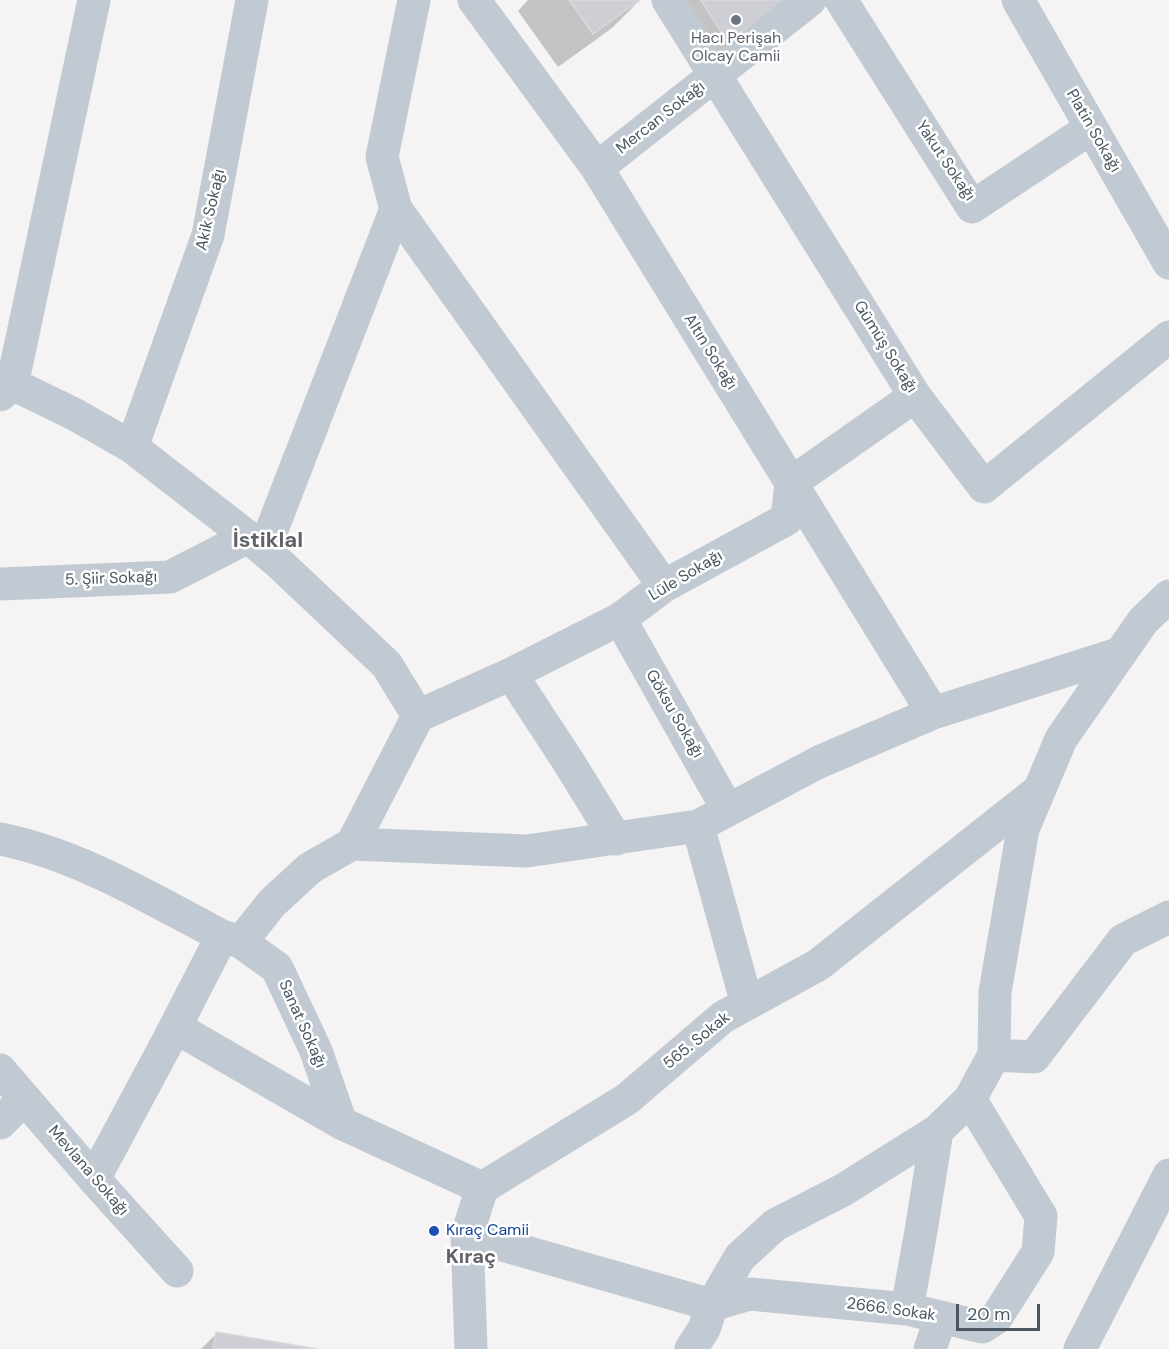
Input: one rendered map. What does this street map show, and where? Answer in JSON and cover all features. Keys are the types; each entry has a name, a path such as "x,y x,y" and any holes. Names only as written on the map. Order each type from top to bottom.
{"street":[{"path":"94,0 4,386 74,414 132,447 256,543 387,665 418,716 352,844"},
{"name":"Akik Sokağı","path":"132,447 208,235 252,0"},
{"path":"414,0 382,158 396,209 664,586"},
{"name":"Altın Sokağı","path":"474,0 597,168 933,713"},
{"name":"Gümüş Sokağı","path":"668,0 915,396 984,487 1169,337"},
{"name":"Mercan Sokağı","path":"597,168 810,0"},
{"name":"Yakut Sokağı","path":"841,0 972,207 1092,128"},
{"name":"Platin Sokağı","path":"1018,0 1169,263"},
{"path":"256,543 396,209"},
{"path":"791,483 915,396"},
{"name":"Lüle Sokağı","path":"418,716 511,674 620,619 664,586 787,519 791,483"},
{"name":"5. Şiir Sokağı","path":"0,583 170,577 256,543"},
{"path":"691,1349 704,1329 712,1305 740,1257 775,1225 843,1190 937,1131 970,1099 994,1055 995,992 1023,829 1061,739 1143,621 1169,596"},
{"name":"Göksu Sokağı","path":"620,619 728,810"},
{"path":"94,1179 175,1027 232,939 310,868 352,844 527,851 698,826 819,762 933,713 1121,653"},
{"path":"511,674 616,839"},
{"name":"565. Sokak","path":"482,1188 627,1099 723,1017 818,965 1039,791"},
{"path":"698,826 747,1004"},
{"name":"Sanat Sokağı","path":"0,839 85,865 232,939 277,968 316,1052 341,1123"},
{"path":"994,1055 1034,1057 1123,940 1169,917"},
{"path":"175,1027 341,1123 482,1188 468,1235 471,1349"},
{"name":"Mevlana Sokağı","path":"0,1070 177,1271"},
{"path":"0,1123 24,1099"},
{"name":"2666. Sokak","path":"712,1305 750,1294 907,1309 982,1327 996,1318 1038,1252 1041,1216 970,1099"},
{"path":"907,1309 937,1131"},
{"path":"1080,1349 1169,1175"},
{"path":"468,1235 712,1305"},
{"path":"930,1349 941,1317"}],"building":[{"path":"569,0 640,0 593,34"},
{"name":"Hacı Perişah Olcay Camii","path":"701,0 791,0 727,41"},
{"path":"216,1332 318,1349 213,1349"}],"place":[{"name":"Hacı Perişah Olcay Camii","path":"736,20"},
{"name":"Kıraç Camii","path":"434,1231"}],"district":[{"name":"İstiklal","path":"268,541"},
{"name":"Kıraç","path":"471,1258"}]}
